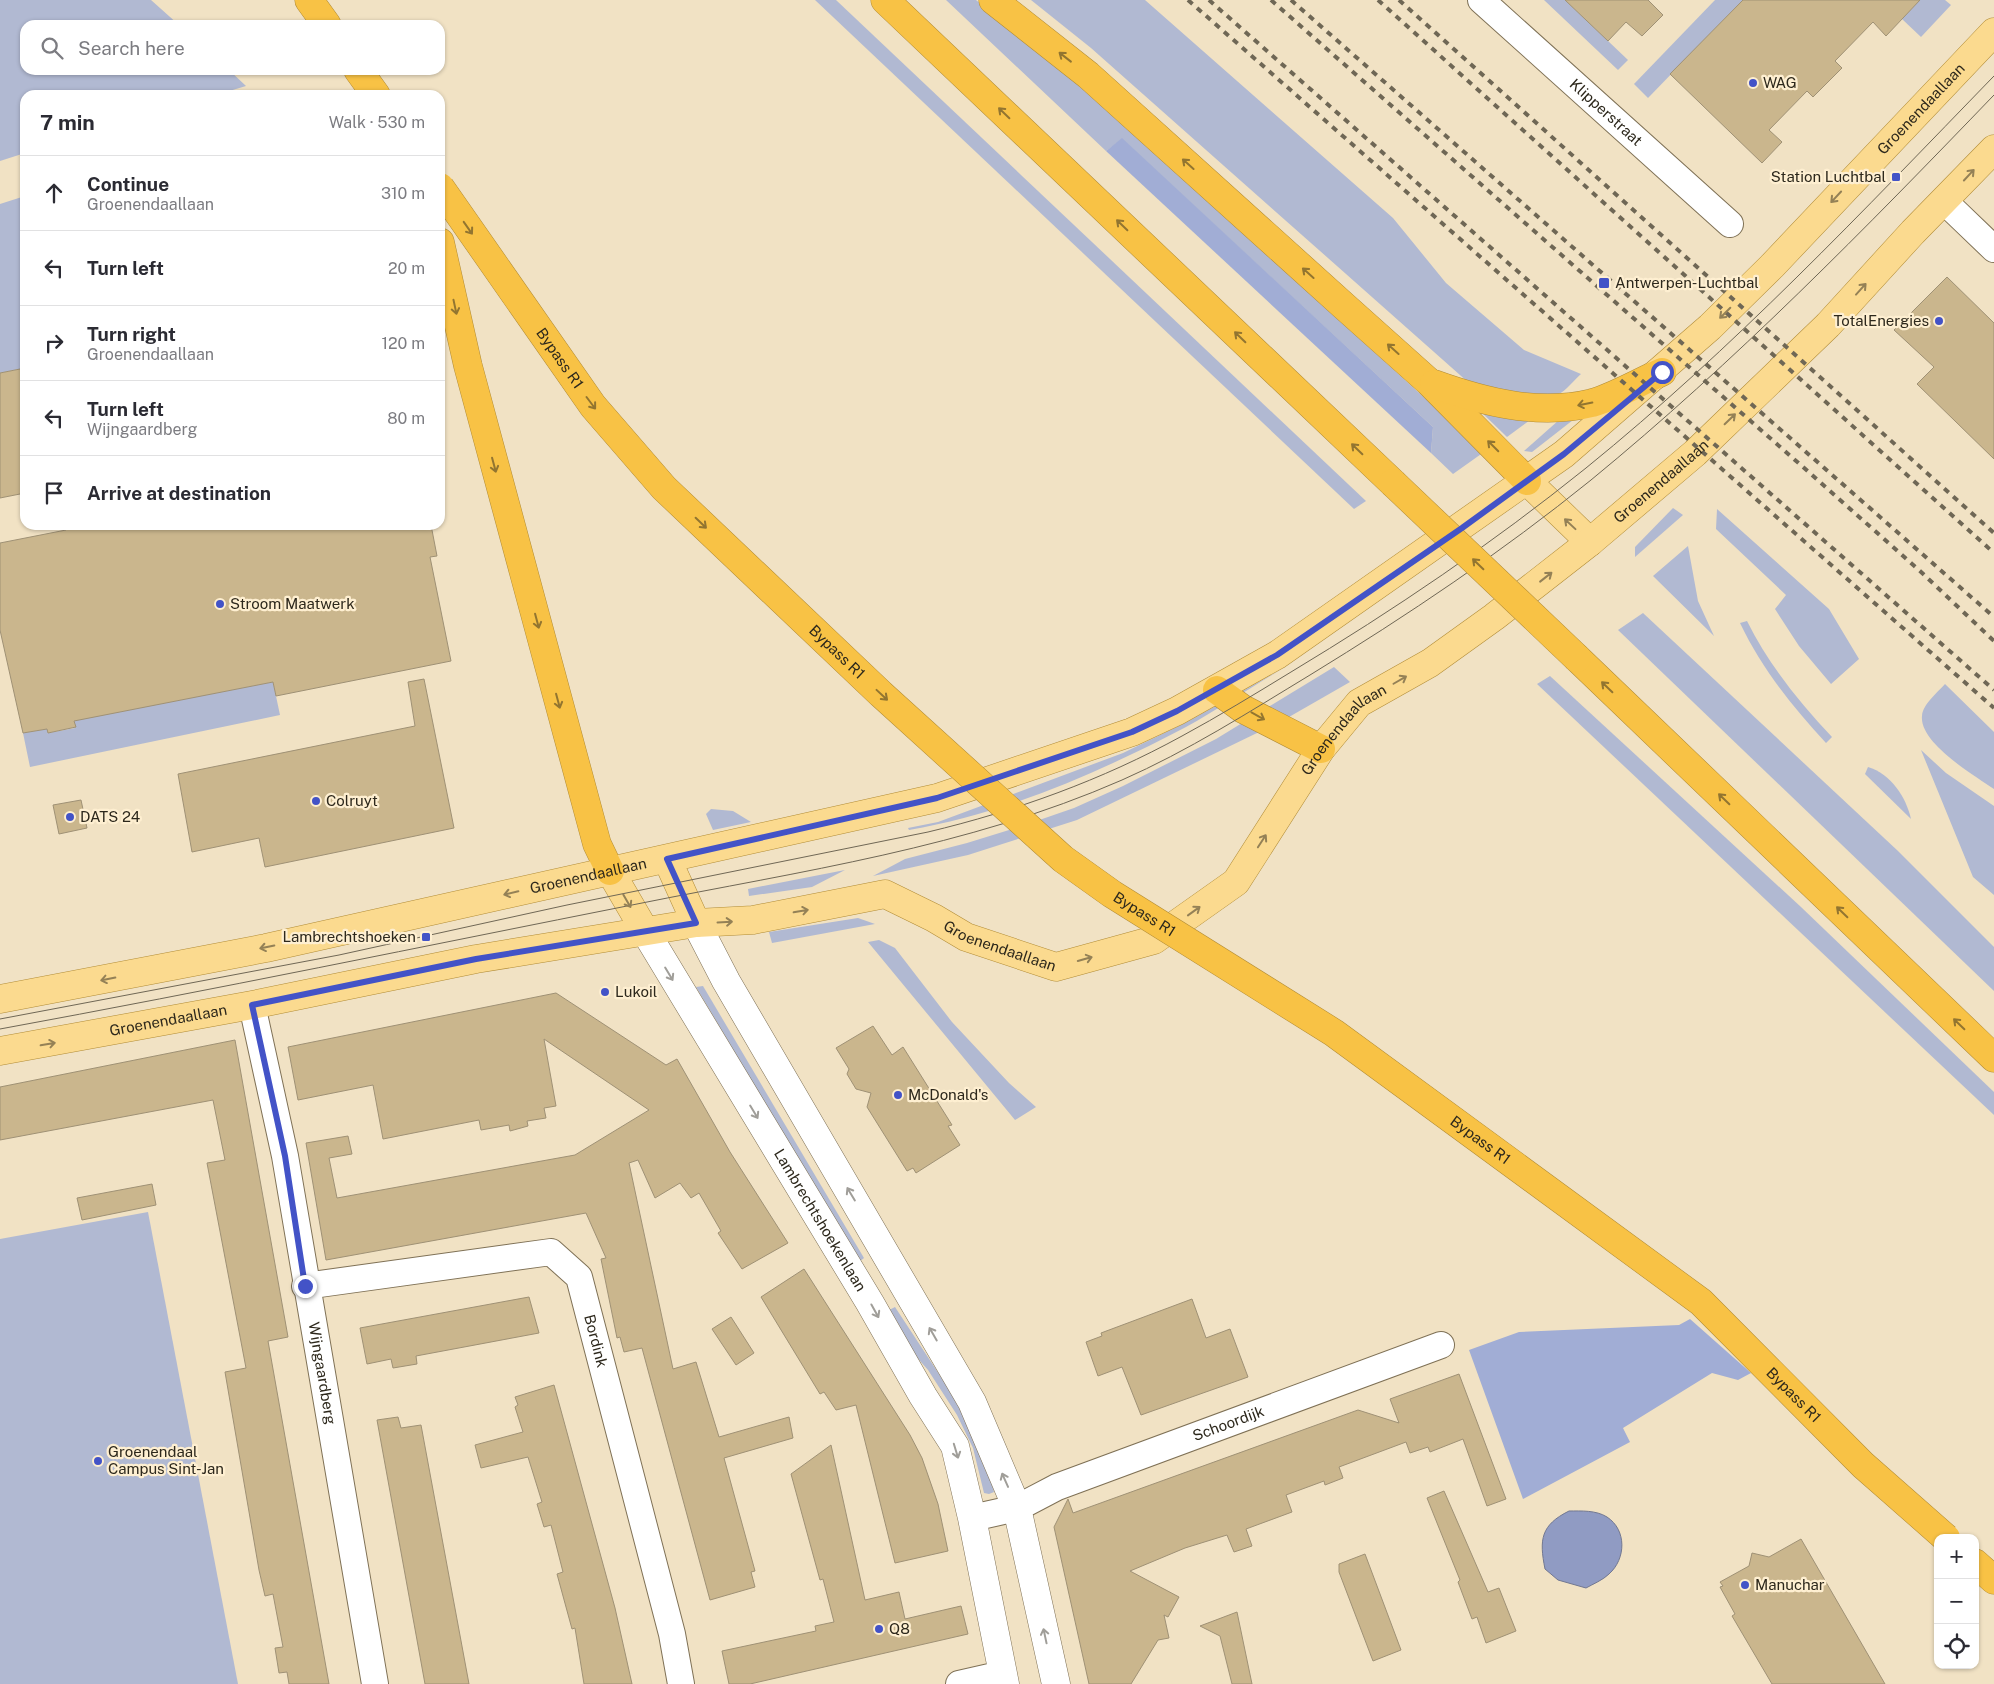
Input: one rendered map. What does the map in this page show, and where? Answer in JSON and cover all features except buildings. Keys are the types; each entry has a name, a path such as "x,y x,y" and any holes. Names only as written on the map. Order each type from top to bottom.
{"highway":[{"path":"309,0 323,20"},
{"path":"885,0 1994,1058"},
{"path":"993,0 1088,75 1429,382 1527,481"},
{"path":"362,75 372,90"},
{"name":"Bypass R1","path":"445,195 593,406 664,488 881,694 1056,852 1112,894 1334,1033 1701,1302 1863,1465 1941,1534"},
{"path":"445,264 468,366 545,654 597,844 610,872"},
{"path":"1429,382 1482,399 1513,406 1564,408 1593,402 1662,372"},
{"path":"1216,690 1243,709 1321,749"}],"main road":[{"name":"Groenendaallaan","path":"0,1000 266,948 937,798 1132,732 1216,690 1277,655 1564,454 1662,372 1772,266 1994,32"},
{"name":"Groenendaallaan","path":"0,1051 252,1005 476,959 696,923 753,920 885,894 934,918 966,937 1056,967 1154,940 1236,882 1321,749 1360,703 1430,663 1590,542 1695,453 1828,325 1912,232 1944,202 1994,148"},
{"path":"1527,481 1590,542"},
{"path":"667,859 696,923"},
{"path":"610,872 645,931"}],"street":[{"name":"Klipperstraat","path":"1480,0 1730,224"},
{"path":"1944,202 1994,249"},
{"path":"696,923 722,974 972,1402 1017,1508 1056,1684"},
{"name":"Lambrechtshoekenlaan","path":"645,931 870,1303 923,1396 955,1446 972,1518 1004,1679"},
{"name":"Wijngaardberg","path":"252,1005 285,1156 305,1286 374,1684"},
{"name":"Bordink","path":"305,1286 551,1252 579,1277 672,1634 681,1684"},
{"name":"Schoordijk","path":"1017,1508 1057,1486 1440,1345"},
{"path":"972,1518 1017,1508"},
{"path":"960,1684 1004,1679"}],"shaded area":[{"path":"0,0 151,0 173,20 20,20 20,75 234,75 246,86 233,90 20,90 20,155 0,161"},
{"path":"815,0 836,0 1366,501 1354,509"},
{"path":"946,0 976,0 1085,89 1484,452 1453,474 1431,453 1433,427 1122,139 1106,151"},
{"path":"1031,0 1145,0 1393,218 1446,283 1524,350 1581,374 1557,395 1537,398 1513,395 1469,383 1091,48"},
{"path":"1544,0 1565,0 1628,60 1618,70"},
{"path":"1715,0 1743,0 1648,98 1634,84"},
{"path":"1920,0 1945,0 1951,5 1921,37 1902,19"},
{"path":"1122,138 1433,427 1431,453 1106,151"},
{"path":"20,198 20,369 0,373 0,204"},
{"path":"1478,409 1534,417 1507,437"},
{"path":"1559,420 1573,420 1532,452 1524,451"},
{"path":"1673,508 1683,515 1635,557 1635,547"},
{"path":"1717,509 1829,609 1859,659 1831,684 1799,646 1775,609 1786,595 1716,529"},
{"path":"1688,546 1698,601 1714,636 1653,576"},
{"path":"1643,613 1898,851 1994,947 1994,991 1618,630"},
{"path":"1747,621 1765,653 1785,682 1832,737 1826,743 1790,701 1758,656 1740,623"},
{"path":"1334,667 1350,682 1282,721 1077,820 968,855 873,876 905,859 1022,826 1074,808 1123,786 1216,739"},
{"path":"1284,668 1186,727 1086,775 1016,802 981,813 945,823 909,830 908,828 938,822 1123,753 1185,723"},
{"path":"1550,676 1801,907 1994,1092 1994,1115 1537,684"},
{"path":"273,682 280,715 30,767 23,733 47,729 48,733 75,728 74,718"},
{"path":"1945,684 1994,732 1994,789 1938,748 1923,726 1922,716 1925,707"},
{"path":"1921,750 1946,773 1994,806 1994,895 1973,877"},
{"path":"1868,767 1884,775 1896,787 1909,811 1911,819 1865,774"},
{"path":"711,809 733,811 751,822 713,830 706,814"},
{"path":"845,870 812,887 749,896 748,889"},
{"path":"858,918 875,924 772,943 769,932"},
{"path":"879,940 895,948 952,1022 1009,1083 1036,1107 1015,1120 868,942"},
{"path":"703,986 864,1258 859,1262 696,987"},
{"name":"Groenendaal Campus Sint-Jan","path":"148,1212 238,1684 0,1684 0,1239"},
{"path":"895,1307 964,1412 985,1457 994,1492 984,1493 973,1448 957,1415 928,1370 899,1337 889,1310"},
{"path":"1690,1319 1751,1373 1738,1380 1712,1373 1623,1428 1630,1442 1523,1499 1469,1350 1519,1332 1679,1325"},
{"path":"1569,1511 1588,1511 1607,1517 1614,1523 1621,1537 1621,1553 1615,1568 1604,1578 1586,1588 1558,1580 1545,1569 1542,1549 1544,1534 1553,1522"}],"tram line":[{"path":"0,1019 339,955 567,905 928,832 1026,804 1121,767 1210,721 1367,625 1442,575 1551,496 1640,423 1745,327 1846,228 1994,76"},
{"path":"0,1029 883,855 1004,823 1063,803 1147,769 1241,717 1383,629 1489,558 1591,480 1697,389 1748,342 1848,245 1994,95"}],"railway":[{"path":"1188,0 1994,708"},
{"path":"1209,0 1994,690"},
{"path":"1271,0 1803,467 1920,571 1994,641"},
{"path":"1291,0 1994,617"},
{"path":"1378,0 1994,553"},
{"path":"1399,0 1994,533"}],"place":[{"name":"WAG","path":"1753,83"},
{"name":"Station Luchtbal","path":"1896,177"},
{"name":"Antwerpen-Luchtbal","path":"1604,283"},
{"name":"TotalEnergies","path":"1939,321"},
{"name":"Stroom Maatwerk","path":"220,604"},
{"name":"Colruyt","path":"316,801"},
{"name":"DATS 24","path":"70,817"},
{"name":"Lambrechtshoeken","path":"426,937"},
{"name":"Lukoil","path":"605,992"},
{"name":"McDonald's","path":"898,1095"},
{"name":"Groenendaal Campus Sint-Jan","path":"98,1461"},
{"name":"Manuchar","path":"1745,1585"},
{"name":"Q8","path":"879,1629"}],"route":[{"path":"305,1286 285,1156 252,1005 476,959 696,923 667,859 937,798 1132,732 1177,711 1277,655 1462,528 1564,454 1662,372"}]}
